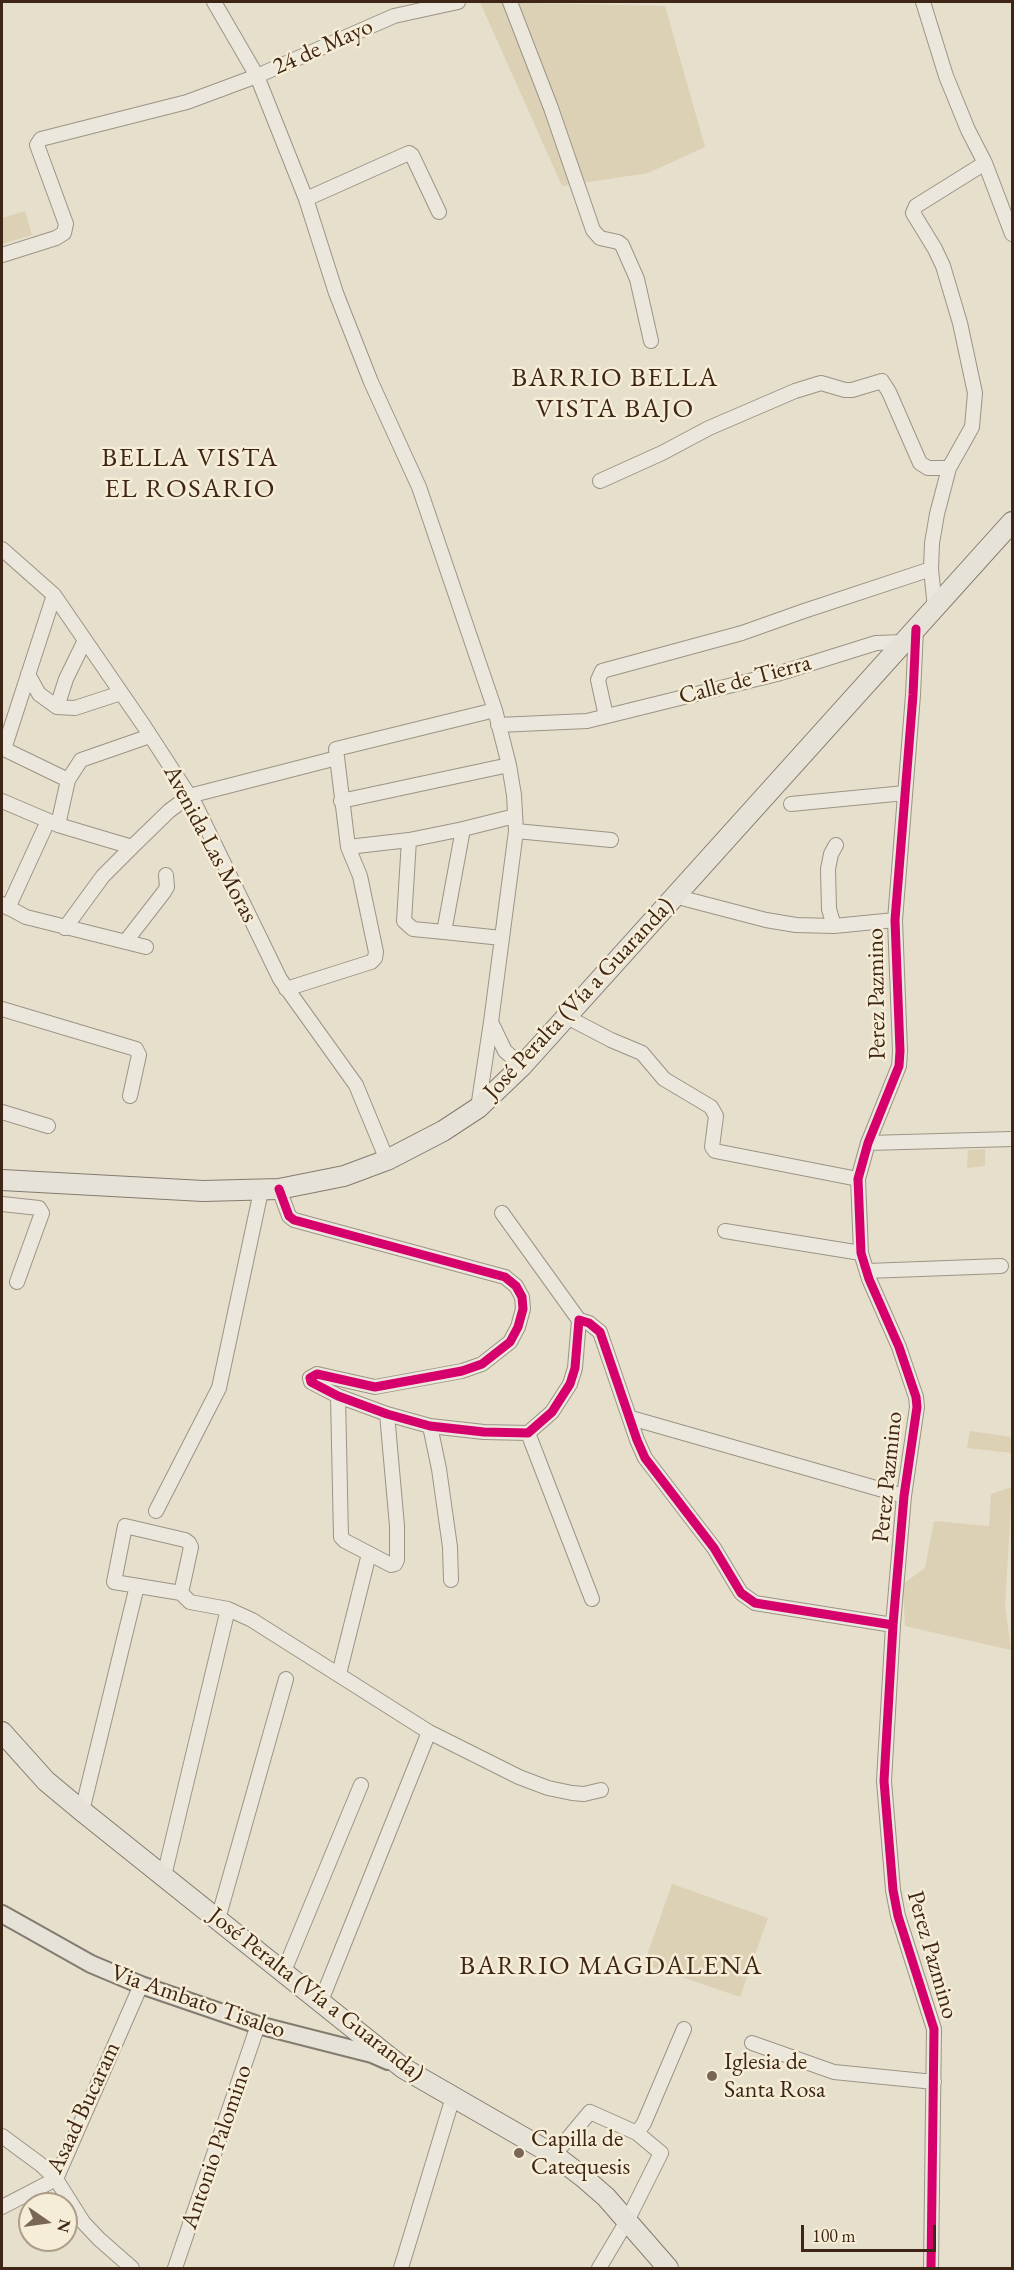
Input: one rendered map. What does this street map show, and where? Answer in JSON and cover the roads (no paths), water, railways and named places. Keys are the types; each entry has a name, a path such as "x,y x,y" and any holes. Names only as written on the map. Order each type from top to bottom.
{"highway":[{"name":"José Peralta (Vía a Guaranda)","path":"2,1180 203,1191 270,1190 344,1176 387,1160 443,1131 478,1107 522,1066 1012,522"},
{"name":"José Peralta (Vía a Guaranda)","path":"2,1732 46,1781 402,2068 554,2155 583,2177 669,2268"}],"main road":[{"name":"Via Ambato Tisaleo","path":"2,1914 91,1964 141,1985 258,2025 372,2054 402,2068"}],"street":[{"path":"214,2 257,76 306,199 336,293 371,382 419,487 495,710 509,765 516,831 478,1107"},
{"name":"24 de Mayo","path":"2,255 56,238 64,233 66,224 37,145 41,139 187,102 257,76 394,16 458,2"},
{"path":"510,2 552,108 595,233 604,240 622,244 638,279 651,341"},
{"path":"922,2 946,76 968,130 985,163 1012,234"},
{"path":"306,199 409,153 439,213"},
{"path":"935,608 931,569 935,524 949,468 968,439 972,427 975,393 960,324 943,266 913,213 914,209 985,163"},
{"path":"600,481 662,453 709,428 795,391 821,383 852,390 882,381 920,463 928,468 949,468"},
{"name":"Avenida Las Moras","path":"2,553 54,595 189,796 286,989 356,1085 387,1160"},
{"path":"606,716 598,680 602,671 742,633 931,569"},
{"path":"54,595 3,748 68,780"},
{"name":"Calle de Tierra","path":"498,725 587,721 777,674 910,636"},
{"name":"Perez Pazmino","path":"910,636 913,695 895,920 899,1066 868,1143 858,1179 861,1254 899,1347 916,1397 917,1407 904,1496 893,1625 884,1781 893,1890 898,1916 934,2029 931,2268"},
{"path":"57,707 66,679 85,640"},
{"path":"28,674 39,694 57,707 75,708 121,693"},
{"path":"286,989 370,962 375,957 376,952 360,876 348,846 336,749 495,710"},
{"path":"146,947 26,917 5,906 53,823 68,780 81,760 150,735"},
{"path":"65,928 103,876 170,810 189,796 338,758"},
{"path":"341,801 509,765"},
{"path":"791,804 905,793"},
{"path":"2,801 53,823 132,847"},
{"path":"348,846 409,840 463,830 515,816"},
{"path":"444,932 463,830"},
{"path":"516,831 611,840"},
{"path":"409,840 404,921 413,928 502,938"},
{"path":"834,926 829,909 828,869 831,854 836,845"},
{"path":"126,941 164,892 167,887 166,875"},
{"path":"674,896 766,920 795,925 834,926 895,920"},
{"path":"2,1009 136,1049 139,1055 130,1096"},
{"path":"565,1016 610,1040 642,1053 664,1079 711,1107 716,1116 712,1147 715,1151 858,1179"},
{"path":"491,1022 505,1051 522,1066"},
{"path":"2,1112 48,1126"},
{"path":"868,1143 1012,1139"},
{"path":"270,1190 294,1220 506,1277 516,1286 522,1297 523,1309 518,1327 510,1342 482,1364 462,1371 375,1387 316,1374 310,1378 311,1382 338,1396 387,1414 430,1426 484,1432 528,1433 552,1412 570,1384 575,1368 579,1320"},
{"path":"156,1511 219,1388 270,1190"},
{"path":"2,1204 39,1208 42,1213 17,1282"},
{"path":"502,1213 579,1320 589,1323 600,1332 645,1458 714,1548 741,1593 755,1603 893,1625"},
{"path":"725,1231 861,1254"},
{"path":"867,1271 1001,1266"},
{"path":"338,1396 340,1532 345,1541 391,1565 397,1560 396,1501 387,1414"},
{"path":"631,1418 904,1496"},
{"path":"430,1426 439,1469 450,1547 451,1580"},
{"path":"528,1433 592,1599"},
{"path":"181,1593 191,1547 189,1543 185,1540 125,1526 114,1582 181,1593 190,1602 228,1609 252,1620 429,1732 519,1777 548,1788 584,1794 601,1790"},
{"path":"339,1674 369,1554"},
{"path":"82,1811 137,1586"},
{"path":"164,1876 228,1609"},
{"path":"218,1919 286,1679"},
{"path":"321,2001 429,1732"},
{"path":"284,1971 361,1785"},
{"name":"Asaad Bucaram","path":"2,2207 56,2179 141,1985"},
{"name":"Antonio Palomino","path":"175,2268 258,2025"},
{"path":"637,2133 644,2124 684,2029"},
{"path":"752,2043 834,2072 934,2082"},
{"path":"401,2268 453,2097"},
{"path":"554,2155 590,2112 637,2133 661,2153 627,2221 599,2268"},
{"path":"2,2136 56,2179 83,2222 132,2268"}],"place":[{"name":"Iglesia de Santa Rosa","path":"712,2076"},
{"name":"Capilla de Catequesis","path":"519,2153"}],"district":[{"name":"BARRIO BELLA VISTA BAJO","path":"615,394"},
{"name":"BELLA VISTA EL ROSARIO","path":"190,474"},
{"name":"BARRIO MAGDALENA","path":"611,1967"}]}
